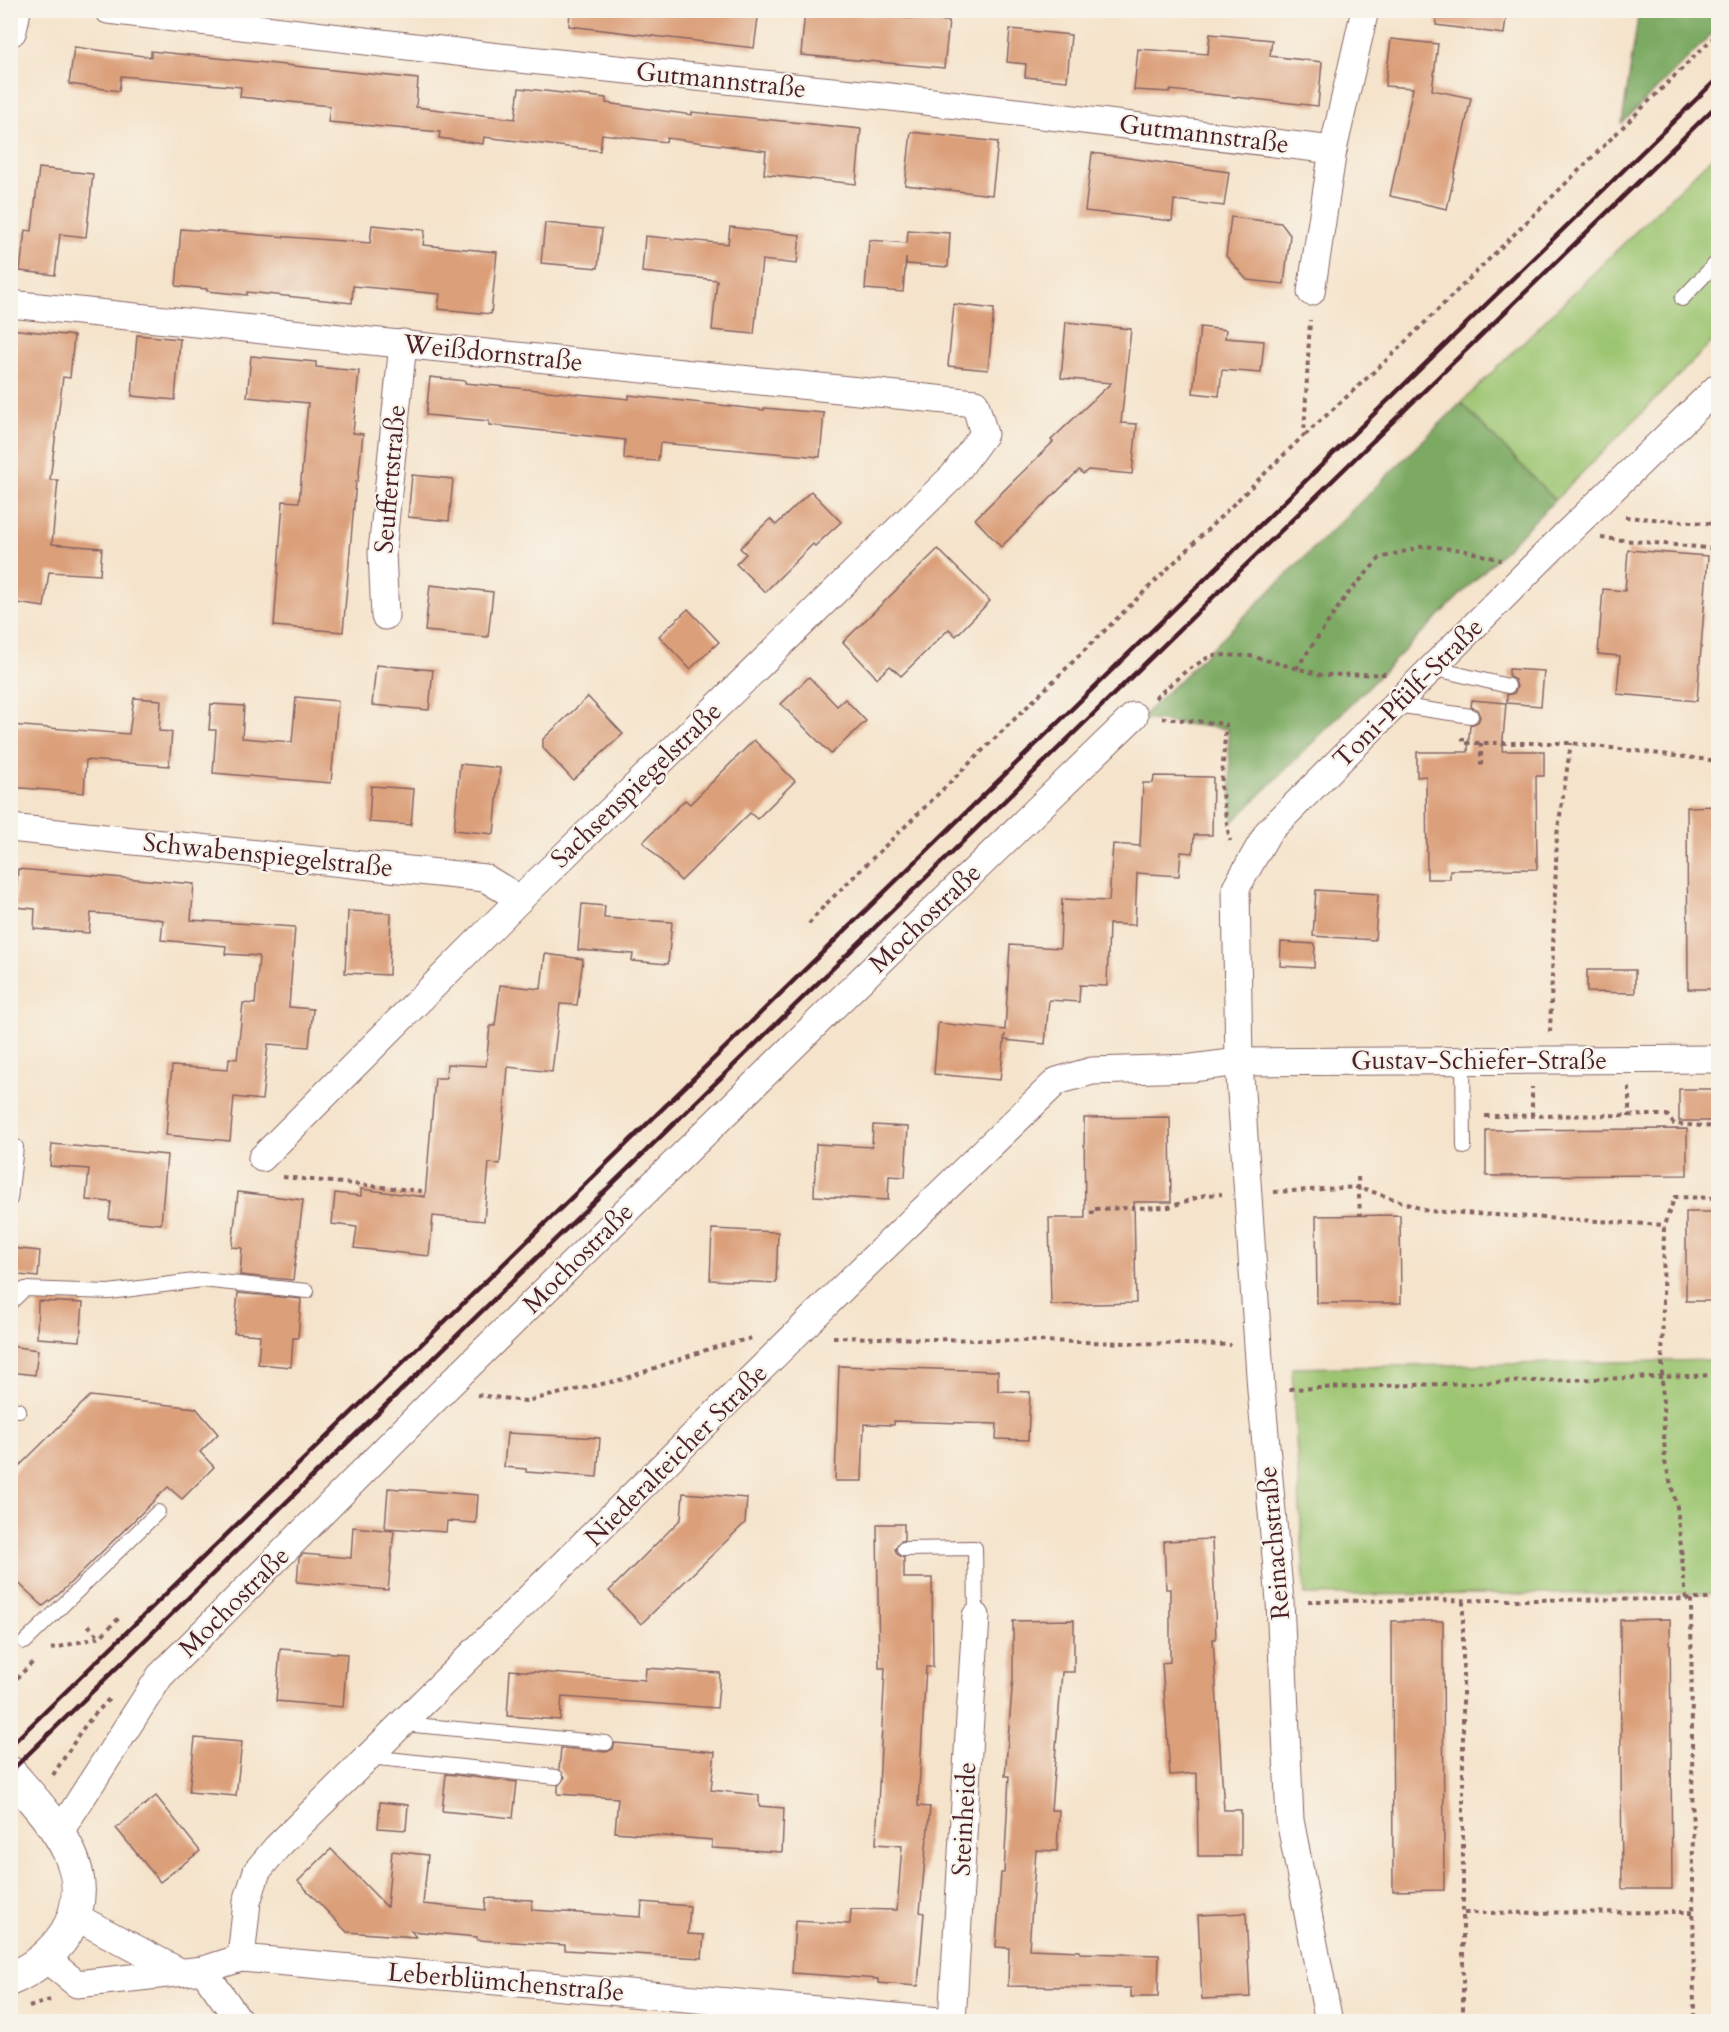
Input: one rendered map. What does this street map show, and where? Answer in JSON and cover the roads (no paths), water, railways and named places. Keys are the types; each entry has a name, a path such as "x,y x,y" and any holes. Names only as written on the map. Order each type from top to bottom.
{"main road":[{"path":"10,30 14,10"},
{"path":"10,1773 59,1833 71,1852 76,1870 78,1895 76,1917 55,1950 10,1979"}],"street":[{"name":"Gutmannstraße","path":"108,10 466,53 891,97 1333,150"},
{"path":"1311,292 1333,150 1365,10"},
{"name":"Weißdornstraße","path":"10,304 975,403"},
{"name":"Seuffertstraße","path":"385,616 382,552 403,343"},
{"name":"Toni-Pfülf-Straße","path":"1239,1062 1236,888 1268,832 1585,515 1719,387"},
{"name":"Sachsenspiegelstraße","path":"262,1158 519,899 953,476 984,434 975,403"},
{"name":"Mochostraße","path":"59,1833 160,1676 449,1385 829,1011 1134,716"},
{"name":"Schwabenspiegelstraße","path":"10,828 485,878 519,899"},
{"name":"Gustav-Schiefer-Straße","path":"1239,1062 1719,1059"},
{"name":"Reinachstraße","path":"1239,1062 1261,1390 1280,1602 1290,1820 1329,2022"},
{"name":"Niederalteicher Straße","path":"241,1958 247,1902 257,1871 367,1757 404,1724 863,1268 1057,1081 1092,1071 1192,1068 1239,1062"},
{"name":"Steinheide","path":"952,2022 976,1616"},
{"path":"76,1917 192,1971 240,2022"},
{"path":"45,1958 78,1984 192,1971 241,1958"},
{"name":"Leberblümchenstraße","path":"241,1958 952,2022"}],"lane":[{"path":"1682,299 1719,261"},
{"path":"1428,672 1508,686"},
{"path":"1396,705 1470,716"},
{"path":"1463,1060 1464,1147"},
{"path":"10,1146 16,1147 10,1199"},
{"path":"10,1303 26,1289 109,1292 202,1280 307,1291"},
{"path":"26,1642 158,1512"},
{"path":"904,1550 975,1548 976,1616"},
{"path":"404,1724 606,1743"},
{"path":"367,1757 556,1777"}],"railway":[{"path":"10,1746 1718,78"},
{"path":"10,1772 1718,104"}]}
